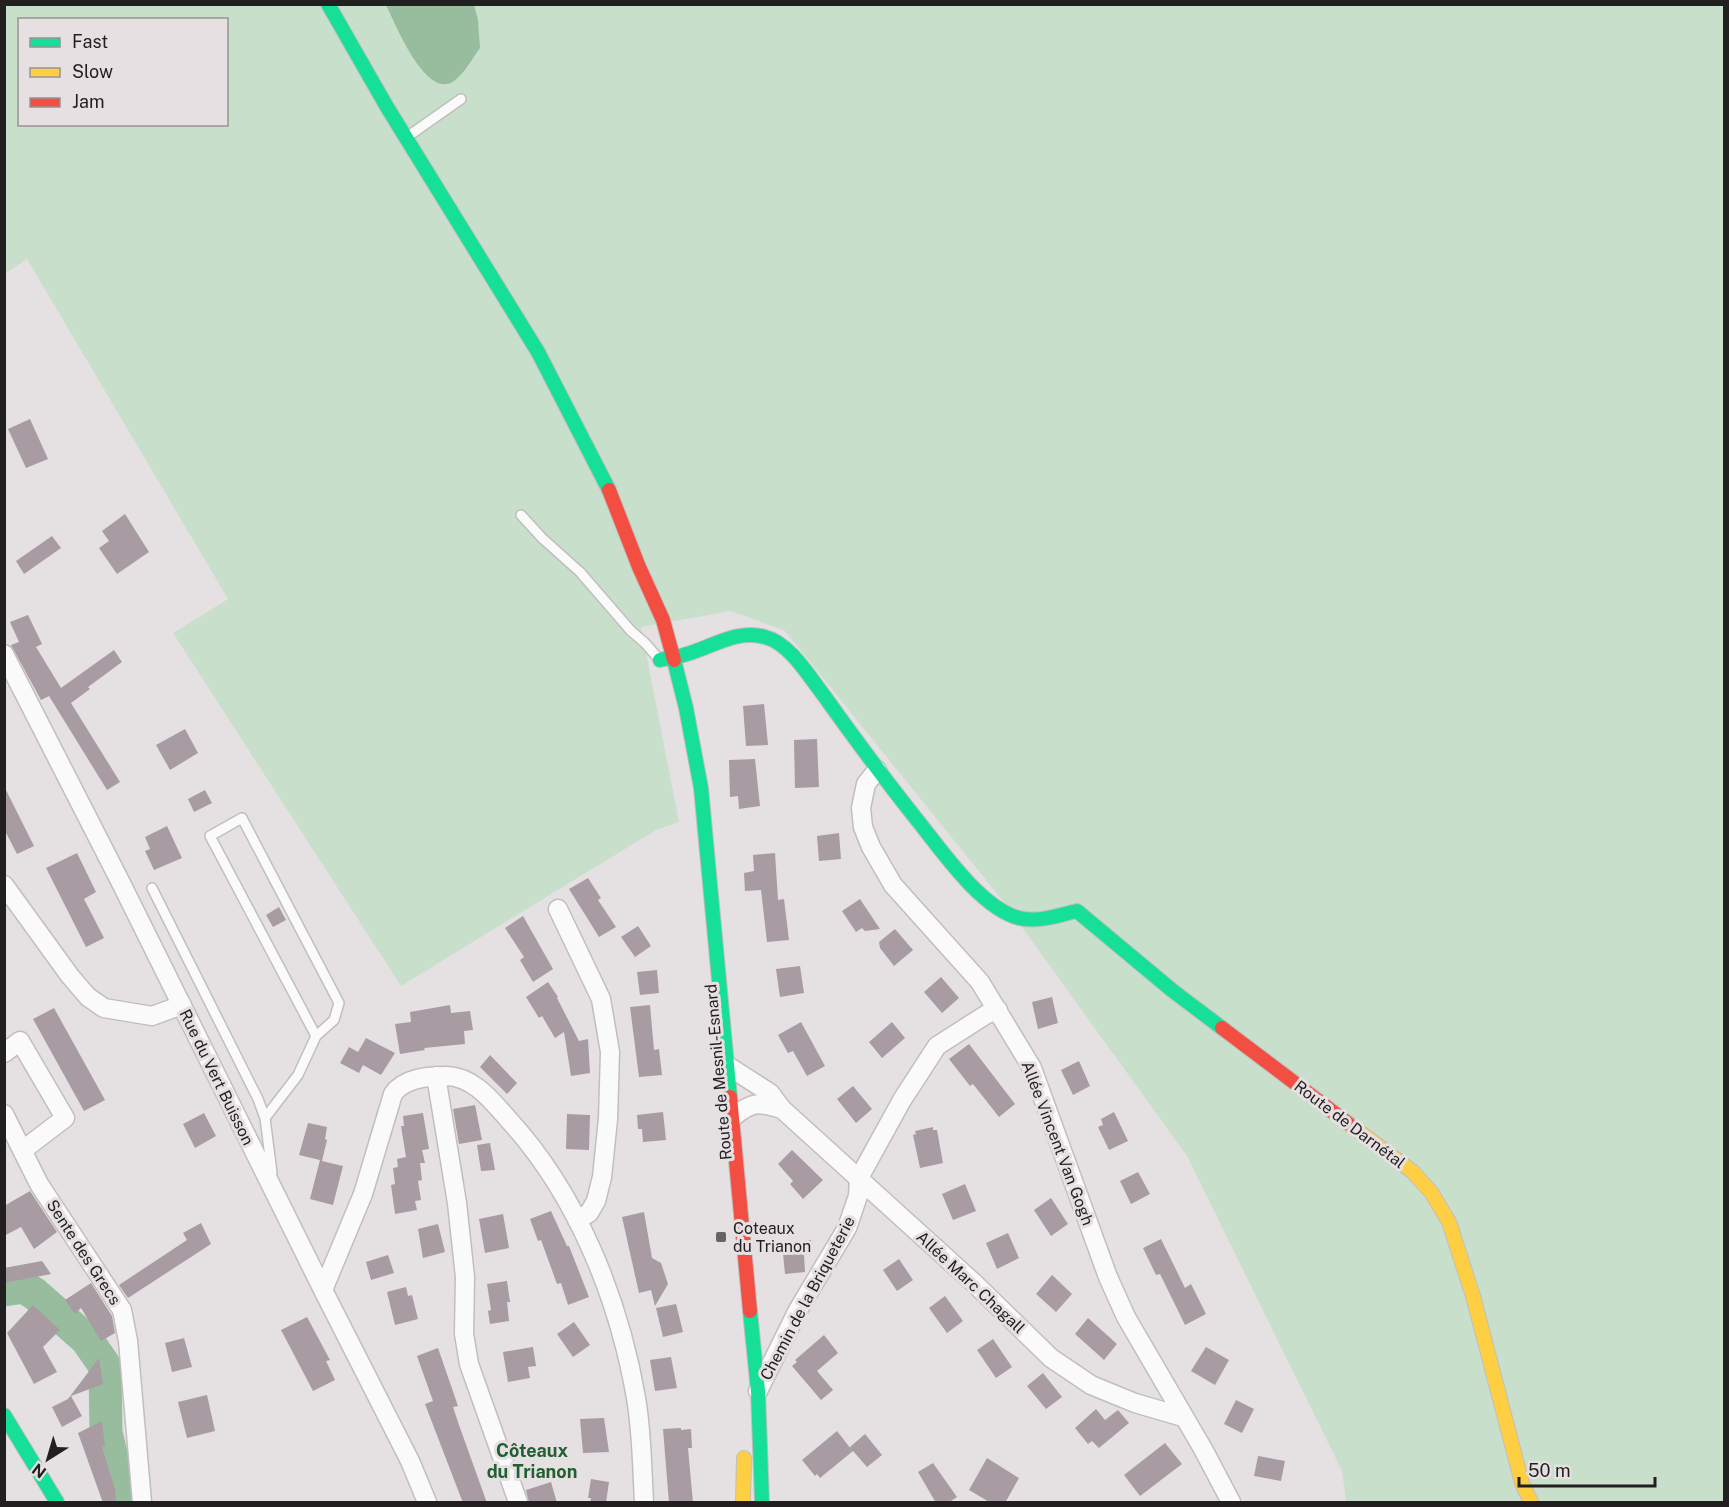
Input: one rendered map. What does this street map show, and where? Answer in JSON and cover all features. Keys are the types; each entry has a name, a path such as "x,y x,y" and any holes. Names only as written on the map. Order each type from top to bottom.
{"main road":[{"path":"328,4 406,138 532,342 560,392 608,487 639,567 667,658 688,654 725,639 742,636 764,636 779,642 802,666 877,770"},
{"name":"Route de Mesnil-Esnard","path":"667,658 686,708 701,788 733,1117 751,1388"},
{"name":"Route de Mesnil-Esnard","path":"667,658 691,788 735,1257 762,1503"},
{"name":"Route de Darnétal","path":"877,770 962,876 994,905 1010,915 1029,919 1053,918 1077,911 1173,991 1389,1152 1431,1192 1455,1240 1473,1296 1522,1483 1531,1503"},
{"path":"4,1414 57,1503"},
{"path":"743,1503 744,1442"}],"street":[{"name":"Rue du Vert Buisson","path":"4,654 410,1461 427,1503"},
{"name":"Allée Vincent Van Gogh","path":"877,770 866,784 861,808 863,827 871,847 894,885 980,982 1032,1068 1108,1277 1126,1317 1203,1449 1231,1503"},
{"path":"4,885 70,976 88,997 104,1008 152,1016 182,1005"},
{"path":"558,909 601,999 610,1052 608,1119 602,1177 596,1201 589,1213 578,1220"},
{"name":"Chemin de la Briqueterie","path":"751,1388 847,1228 858,1196 859,1178 902,1100 937,1046 987,1014 999,1010"},
{"path":"4,1053 20,1041 65,1118 23,1150"},
{"name":"Allée Marc Chagall","path":"728,1066 770,1093 782,1109 974,1283 1051,1358 1091,1385 1135,1403 1183,1417"},
{"path":"436,1076 458,1203 465,1277 464,1334 469,1364 518,1503"},
{"path":"322,1290 363,1194 393,1094 408,1082 436,1076 461,1078 488,1097 538,1156 578,1220 605,1282 630,1369 640,1430 644,1503"},
{"path":"733,1117 754,1104 763,1103 782,1109"},
{"name":"Sente des Grecs","path":"4,1113 39,1184 122,1310 129,1341 142,1503"}],"lane":[{"path":"406,138 462,99"},
{"path":"521,515 580,572 631,631 667,658"},
{"path":"265,1118 298,1075 316,1036 334,1020 339,1003 242,818 210,836 316,1036"},
{"path":"152,888 258,1099 265,1118 274,1193"}],"shaded area":[{"path":"5,5 1724,5 1724,1502 1346,1502 1342,1471 1187,1156 1003,901 785,631 731,611 641,627 679,822 656,830 401,986 173,633 228,599 27,259 5,274"},
{"path":"386,5 474,5 478,20 480,48 465,70 454,81 443,84 433,80 413,57"}],"building":[{"path":"30,419 48,459 26,468 8,429"},
{"path":"125,514 149,552 117,574 99,548 109,541 102,531"},
{"path":"52,536 61,548 24,574 16,561"},
{"path":"28,615 42,644 36,647 61,688 114,650 122,662 88,687 90,689 71,703 120,782 107,790 49,696 41,700 11,645 19,642 10,622"},
{"path":"764,704 768,745 746,746 743,706"},
{"path":"185,729 198,753 170,770 156,745"},
{"path":"817,739 819,787 795,788 794,740"},
{"path":"755,759 760,806 739,809 738,796 730,797 729,760"},
{"path":"4,786 34,846 17,854 4,829"},
{"path":"205,790 212,803 194,812 188,799"},
{"path":"167,826 182,858 154,870 145,851 150,849 145,837"},
{"path":"839,833 841,859 819,861 817,836"},
{"path":"77,853 96,892 84,899 104,938 86,947 46,868"},
{"path":"775,853 778,900 784,899 789,940 767,942 761,890 745,891 744,873 754,871 753,855"},
{"path":"588,878 601,898 598,900 616,927 599,937 569,889"},
{"path":"860,899 880,929 865,931 862,928 856,932 842,911"},
{"path":"279,907 286,920 273,927 266,915"},
{"path":"523,916 553,969 533,982 520,960 524,957 505,928"},
{"path":"638,926 651,946 635,957 621,937"},
{"path":"895,929 913,950 894,966 880,948 879,942"},
{"path":"800,966 804,993 780,997 776,969"},
{"path":"657,970 659,993 640,995 637,972"},
{"path":"941,977 959,998 942,1013 924,992"},
{"path":"548,982 558,997 579,1041 588,1039 590,1073 571,1076 564,1032 555,1038 542,1016 539,1018 526,997"},
{"path":"1052,997 1058,1023 1038,1029 1032,1002"},
{"path":"450,1005 451,1013 470,1011 473,1030 464,1031 465,1044 424,1048 425,1050 400,1054 395,1024 411,1022 410,1012"},
{"path":"650,1005 654,1050 659,1049 662,1075 639,1077 630,1007"},
{"path":"54,1008 105,1100 84,1111 33,1019"},
{"path":"801,1022 825,1066 807,1076 793,1051 788,1053 778,1035"},
{"path":"892,1022 905,1038 882,1058 869,1042"},
{"path":"366,1038 395,1053 381,1075 363,1065 359,1073 340,1063 349,1047 358,1052"},
{"path":"969,1044 1015,1104 999,1117 973,1084 970,1086 949,1059"},
{"path":"490,1055 517,1083 507,1094 480,1067"},
{"path":"1079,1061 1090,1086 1073,1095 1061,1070"},
{"path":"853,1086 872,1109 856,1123 837,1099"},
{"path":"475,1105 482,1140 459,1144 453,1109"},
{"path":"663,1112 666,1140 643,1142 642,1129 638,1129 637,1115"},
{"path":"1114,1112 1128,1141 1109,1150 1098,1127 1103,1125 1101,1119"},
{"path":"204,1113 216,1136 195,1148 183,1124"},
{"path":"423,1113 429,1149 422,1150 425,1163 420,1163 422,1180 418,1181 421,1200 415,1201 417,1210 395,1214 391,1185 395,1184 393,1168 398,1167 397,1159 406,1157 401,1126 404,1126 403,1116"},
{"path":"567,1114 590,1115 589,1150 566,1149"},
{"path":"308,1123 327,1127 325,1139 327,1140 322,1161 343,1166 333,1205 310,1199 320,1160 299,1155"},
{"path":"933,1127 933,1130 937,1130 943,1163 920,1168 913,1135 916,1134 915,1131"},
{"path":"490,1143 495,1170 481,1171 477,1145"},
{"path":"792,1150 823,1180 803,1199 790,1184 793,1181 778,1164"},
{"path":"1138,1172 1150,1194 1131,1204 1120,1181"},
{"path":"965,1184 976,1211 953,1220 942,1194"},
{"path":"30,1191 57,1232 34,1249 21,1227 4,1236 4,1206"},
{"path":"1051,1198 1068,1224 1051,1236 1034,1210"},
{"path":"551,1211 569,1246 589,1297 568,1305 561,1283 557,1284 541,1240 538,1241 530,1219"},
{"path":"644,1212 652,1258 661,1263 668,1284 655,1306 651,1290 639,1293 622,1217"},
{"path":"503,1214 509,1248 485,1253 479,1219"},
{"path":"201,1223 211,1244 128,1298 119,1285 187,1240 183,1233"},
{"path":"438,1224 445,1252 423,1258 418,1229"},
{"path":"1008,1233 1019,1258 997,1269 986,1243"},
{"path":"1161,1239 1185,1288 1191,1284 1206,1314 1185,1325 1160,1274 1156,1275 1143,1248"},
{"path":"811,1240 812,1254 804,1255 805,1272 785,1274 782,1243"},
{"path":"388,1255 394,1273 371,1280 366,1262"},
{"path":"899,1259 913,1280 897,1291 883,1270"},
{"path":"42,1261 51,1274 4,1283 4,1268"},
{"path":"1052,1275 1072,1294 1056,1312 1036,1294"},
{"path":"507,1281 510,1302 507,1302 509,1321 490,1324 488,1311 491,1310 487,1284"},
{"path":"91,1283 112,1316 115,1333 101,1341 81,1308 75,1314 65,1300"},
{"path":"406,1287 408,1296 412,1295 418,1319 395,1325 387,1292"},
{"path":"945,1296 963,1321 947,1333 929,1308"},
{"path":"676,1304 683,1332 663,1337 656,1308"},
{"path":"33,1305 60,1330 43,1347 57,1372 34,1384 7,1333"},
{"path":"307,1317 330,1360 326,1361 335,1380 313,1391 281,1330"},
{"path":"1088,1318 1117,1344 1104,1360 1075,1334"},
{"path":"574,1322 590,1345 573,1357 557,1334"},
{"path":"824,1335 838,1353 817,1371 833,1390 821,1400 792,1366 797,1362 795,1360"},
{"path":"184,1338 192,1367 172,1372 165,1343"},
{"path":"993,1339 1012,1367 996,1378 977,1350"},
{"path":"533,1347 536,1366 528,1367 530,1378 508,1382 503,1352"},
{"path":"1206,1347 1229,1360 1215,1385 1191,1371"},
{"path":"438,1348 458,1406 453,1407 487,1503 463,1503 425,1404 433,1401 417,1356"},
{"path":"671,1357 677,1388 655,1391 650,1360"},
{"path":"99,1358 103,1384 71,1396 82,1416 62,1427 52,1407 68,1399"},
{"path":"1043,1373 1062,1397 1046,1409 1027,1386"},
{"path":"207,1395 215,1431 187,1438 178,1402"},
{"path":"1236,1400 1254,1409 1242,1433 1224,1424"},
{"path":"1096,1409 1105,1420 1118,1410 1129,1423 1099,1448 1092,1441 1088,1444 1075,1428"},
{"path":"604,1418 609,1452 583,1453 580,1419"},
{"path":"102,1421 105,1446 102,1447 115,1489 116,1503 103,1503 78,1433"},
{"path":"681,1428 681,1430 691,1429 692,1448 688,1448 693,1503 669,1503 663,1429"},
{"path":"837,1431 851,1449 850,1447 865,1434 882,1455 867,1467 853,1451 820,1478 817,1474 815,1476 802,1460"},
{"path":"1165,1443 1182,1464 1140,1496 1124,1475"},
{"path":"1258,1456 1285,1461 1281,1481 1254,1476"},
{"path":"987,1458 1019,1478 1005,1503 991,1503 969,1490"},
{"path":"933,1463 957,1497 948,1503 936,1503 918,1472"},
{"path":"591,1479 609,1482 606,1503 590,1503 591,1498 588,1498"},
{"path":"551,1482 557,1503 529,1503 526,1490"}],"waterway":[{"path":"4,1290 24,1287 35,1294 87,1340 105,1366 106,1433 123,1502"}],"traffic: fast":[{"path":"328,4 387,107 538,352 609,490"},
{"path":"660,660 684,655 745,635 765,637 783,646 799,662 882,775 963,877 977,891 991,903 1019,918 1033,920 1077,911 1173,991 1222,1028"},
{"path":"674,660 686,708 701,788 730,1097"},
{"path":"750,1311 758,1391 762,1502"},
{"path":"4,1415 57,1502"}],"traffic: slow":[{"path":"1349,1124 1413,1172 1431,1192 1449,1222 1473,1296 1522,1483 1531,1502"},
{"path":"743,1502 744,1458"}],"traffic: jam":[{"path":"609,490 639,567 663,620 674,660"},
{"path":"1222,1028 1349,1124"},
{"path":"730,1097 750,1311"}],"place":[{"name":"Coteaux du Trianon","path":"721,1237"}],"district":[{"name":"Côteaux du Trianon","path":"532,1461"}]}
